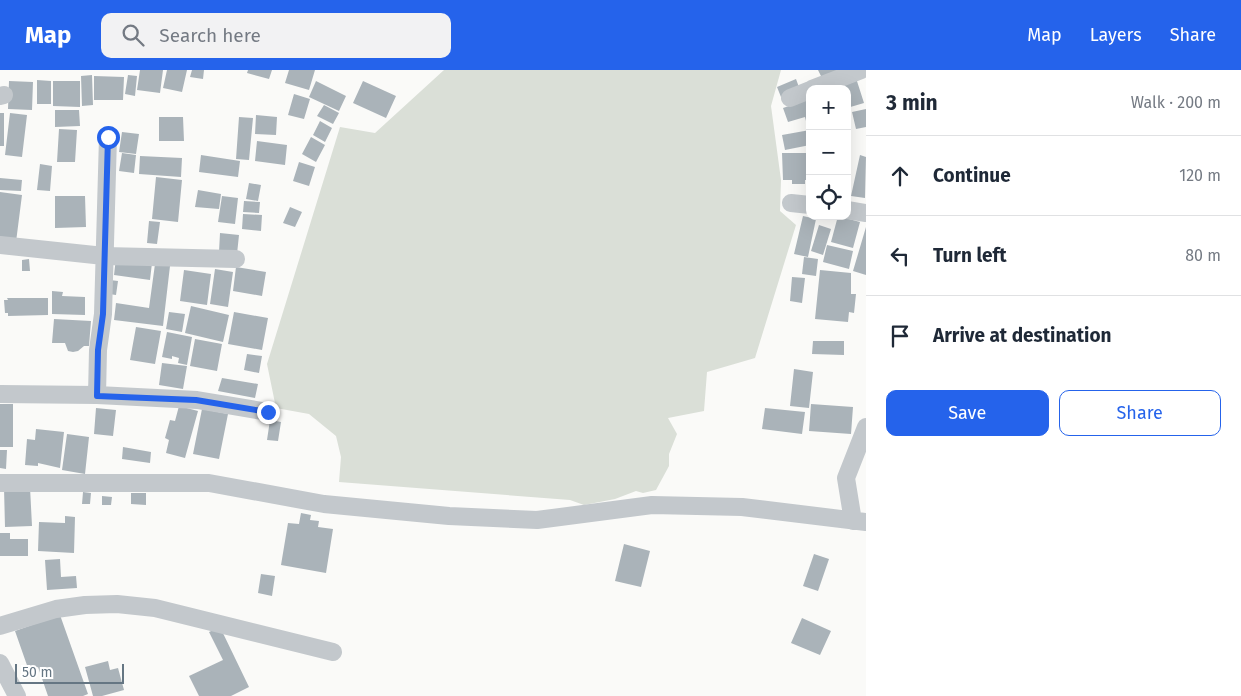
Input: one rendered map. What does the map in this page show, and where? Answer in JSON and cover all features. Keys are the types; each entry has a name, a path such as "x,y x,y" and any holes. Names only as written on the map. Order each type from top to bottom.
{"street":[{"path":"822,85 861,70"},
{"path":"790,98 806,91"},
{"path":"97,396 98,350 103,314 108,137"},
{"path":"791,203 806,205"},
{"path":"851,211 866,213"},
{"path":"0,245 104,256 236,258"},
{"path":"0,394 196,400 268,412"},
{"path":"0,483 210,483 324,504 449,516 537,520 652,505 742,507 859,522 846,478 866,428"},
{"path":"0,626 56,609 85,605 116,604 155,608 333,652"},
{"path":"0,662 17,696"}],"shaded area":[{"path":"444,70 781,70 771,106 781,180 780,211 796,225 755,358 707,372 704,411 668,418 677,434 669,454 669,466 656,490 643,493 636,491 615,499 584,505 570,500 339,482 341,457 336,436 309,414 276,408 267,364 340,127 375,133"}],"building":[{"path":"140,70 163,70 160,93 137,90"},
{"path":"167,70 187,70 182,92 163,88"},
{"path":"192,70 204,70 203,79 190,77"},
{"path":"248,70 272,70 269,79 247,73"},
{"path":"289,70 315,70 309,90 285,83"},
{"path":"818,70 844,70 823,80"},
{"path":"92,75 93,105 82,106 81,76"},
{"path":"128,75 137,76 135,96 125,94"},
{"path":"94,76 124,77 123,100 94,100"},
{"path":"856,78 864,103 851,107 851,85 836,85"},
{"path":"796,79 800,90 781,97 777,87"},
{"path":"37,80 51,81 51,104 37,104"},
{"path":"9,81 33,82 32,110 8,109"},
{"path":"53,81 80,81 80,107 53,106"},
{"path":"316,81 346,96 339,111 309,97"},
{"path":"363,81 396,96 386,118 353,103"},
{"path":"294,94 310,99 304,119 288,115"},
{"path":"806,100 806,121 805,117 788,122 783,108"},
{"path":"324,105 339,113 333,124 317,116"},
{"path":"866,109 866,127 856,129 852,112"},
{"path":"55,110 79,110 80,126 55,127"},
{"path":"0,113 4,113 4,146 0,146"},
{"path":"10,113 27,115 22,157 5,155"},
{"path":"256,115 277,117 276,135 255,134"},
{"path":"159,117 183,117 184,141 159,141"},
{"path":"239,117 253,118 249,160 236,159"},
{"path":"320,121 332,128 325,142 313,135"},
{"path":"59,129 77,130 75,162 57,162"},
{"path":"806,131 806,146 785,150 782,135"},
{"path":"122,132 139,134 136,154 119,152"},
{"path":"311,137 325,145 316,162 302,154"},
{"path":"257,141 287,145 285,165 255,161"},
{"path":"122,153 136,155 134,173 119,171"},
{"path":"782,153 806,153 805,184 792,184 792,180 783,180"},
{"path":"201,155 240,161 238,177 199,172"},
{"path":"860,155 866,157 865,198 851,196"},
{"path":"140,156 182,158 181,177 139,174"},
{"path":"299,162 315,167 309,186 293,181"},
{"path":"40,164 52,166 50,191 37,190"},
{"path":"156,177 182,180 178,222 152,219"},
{"path":"0,178 22,180 21,191 0,190"},
{"path":"249,183 261,185 258,201 246,199"},
{"path":"198,190 221,194 219,209 195,207"},
{"path":"0,192 22,195 16,242 0,240"},
{"path":"55,196 85,196 86,227 55,228"},
{"path":"222,196 238,198 235,224 218,222"},
{"path":"244,201 260,202 259,213 243,212"},
{"path":"290,207 302,212 295,227 283,223"},
{"path":"243,214 262,215 261,231 242,229"},
{"path":"803,216 806,217 806,220 816,220 808,257 794,254"},
{"path":"837,220 851,220 860,222 853,248 831,242"},
{"path":"149,221 160,222 157,244 147,243"},
{"path":"819,225 831,229 823,255 811,251"},
{"path":"866,227 866,275 853,271"},
{"path":"220,233 239,235 237,254 219,252"},
{"path":"827,245 853,251 849,269 823,262"},
{"path":"804,257 818,259 816,276 802,274"},
{"path":"116,258 152,263 150,280 114,275"},
{"path":"29,259 30,271 22,271 22,260"},
{"path":"155,264 170,266 163,326 114,320 116,303 149,308"},
{"path":"236,267 266,272 262,296 233,291"},
{"path":"215,269 233,272 228,307 210,304"},
{"path":"184,270 211,274 207,305 180,301"},
{"path":"820,270 851,273 851,294 856,294 854,313 849,312 848,322 815,319"},
{"path":"792,277 805,278 802,303 790,301"},
{"path":"110,280 118,281 116,295 109,294"},
{"path":"52,291 63,292 62,296 85,297 85,315 52,314"},
{"path":"7,298 48,298 48,315 8,316 8,313 5,313 4,300 8,300"},
{"path":"191,306 229,315 223,342 185,333"},
{"path":"169,312 185,314 182,332 166,329"},
{"path":"234,312 268,318 262,350 228,344"},
{"path":"54,319 91,321 89,346 84,346 78,351 73,352 68,351 65,343 52,343"},
{"path":"136,327 161,331 155,364 130,360"},
{"path":"167,332 192,337 187,365 178,363 179,358 172,356 172,359 162,357"},
{"path":"195,339 222,344 217,371 190,366"},
{"path":"813,341 844,341 844,355 812,354"},
{"path":"247,354 262,356 259,373 244,370"},
{"path":"162,363 187,366 183,389 159,385"},
{"path":"794,369 813,372 809,408 790,406"},
{"path":"222,378 258,384 255,398 218,391"},
{"path":"0,404 13,404 13,447 0,447"},
{"path":"811,404 853,407 851,434 809,431"},
{"path":"179,406 198,411 185,458 166,453 169,440 165,438 170,420 175,421"},
{"path":"96,408 116,410 113,436 94,434"},
{"path":"765,408 805,412 802,434 762,429"},
{"path":"202,409 228,414 219,459 193,454"},
{"path":"270,420 281,422 278,441 267,440"},
{"path":"36,429 64,432 60,468 38,463 38,466 25,465 27,439 35,440"},
{"path":"67,434 89,437 85,474 62,470"},
{"path":"123,447 151,452 150,463 122,459"},
{"path":"0,450 7,450 6,469 0,468"},
{"path":"30,487 32,526 5,527 4,488"},
{"path":"83,492 91,493 90,504 82,504"},
{"path":"131,493 146,493 146,505 131,504"},
{"path":"102,496 112,497 111,505 102,505"},
{"path":"301,513 311,515 310,520 319,521 318,527 333,529 326,573 281,565 288,523 299,524"},
{"path":"65,516 75,517 74,553 38,551 39,522 65,523"},
{"path":"0,533 10,533 10,539 28,539 28,556 0,556"},
{"path":"624,544 650,551 641,587 615,581"},
{"path":"814,554 829,559 818,591 803,586"},
{"path":"60,559 61,577 76,576 77,588 47,590 45,560"},
{"path":"261,574 275,576 272,596 258,593"},
{"path":"60,615 88,694 83,696 48,696 38,667 29,671 15,631"},
{"path":"802,618 831,631 820,655 791,643"},
{"path":"220,627 249,687 231,696 199,696 189,676 223,660 209,632"},
{"path":"108,661 110,670 118,668 124,690 102,696 93,696 85,667"}],"route":[{"path":"108,137 103,314 98,350 97,396 196,400 268,412"}]}
